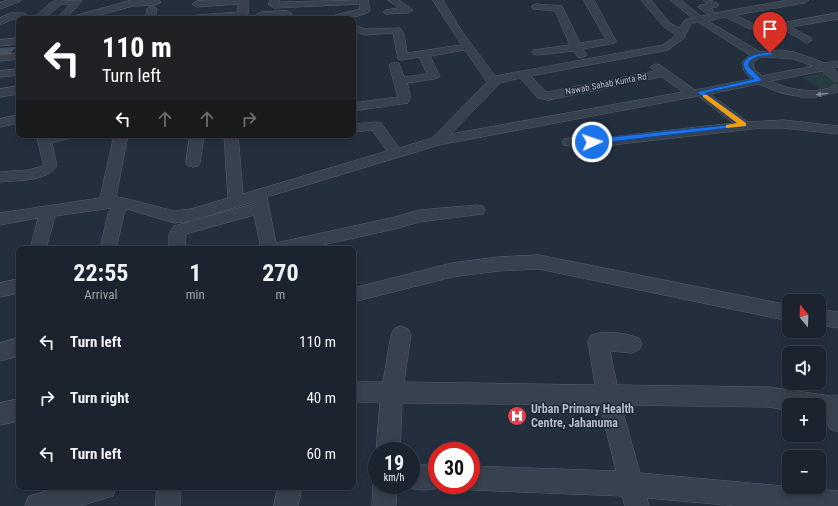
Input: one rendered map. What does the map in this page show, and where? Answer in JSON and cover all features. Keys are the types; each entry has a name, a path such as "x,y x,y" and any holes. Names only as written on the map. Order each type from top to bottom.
{"street":[{"path":"0,6 16,0"},
{"path":"41,16 61,0 77,1 64,16"},
{"path":"198,16 198,2 243,0 243,14 225,16"},
{"path":"275,0 274,4 323,3 351,0 364,1 365,11 346,16"},
{"path":"388,12 408,10 393,0"},
{"path":"537,52 611,41 589,0"},
{"path":"646,0 667,25 682,34"},
{"path":"675,0 699,19 758,54"},
{"path":"708,0 714,5 703,7 715,16"},
{"path":"82,16 115,4 132,3 153,10"},
{"path":"323,3 337,16"},
{"path":"738,3 748,10"},
{"path":"261,15 286,16 291,4"},
{"path":"430,9 440,4 467,47 494,83"},
{"path":"437,141 494,83 505,77 602,59 638,54 664,48 671,45 682,34 687,22 715,16 783,4 801,5 818,20 832,27 809,36 782,26 818,20 838,16"},
{"path":"536,7 559,8 576,47 587,62"},
{"path":"726,14 750,26"},
{"path":"0,22 12,16 16,17"},
{"path":"378,17 397,27 396,30 399,34 402,57 467,47"},
{"path":"0,30 16,21"},
{"path":"356,29 365,32 396,30"},
{"path":"0,43 16,41"},
{"path":"541,42 548,51"},
{"path":"838,79 824,67 812,61 790,55 770,53 758,54 751,57 746,62 746,67 759,80 783,90 805,95 821,95 832,92 838,88"},
{"path":"400,81 434,76 424,54"},
{"path":"638,54 664,73 697,93 744,125"},
{"path":"0,58 16,56"},
{"path":"602,59 628,80"},
{"path":"177,246 177,234 180,230 260,201 437,141 697,93 838,64"},
{"path":"356,107 404,100 396,65"},
{"path":"556,68 580,90"},
{"path":"0,74 16,72"},
{"name":"Nawab Sahab Kunta Rd","path":"522,74 544,96 664,73"},
{"path":"0,93 16,90"},
{"path":"371,110 376,126 396,154"},
{"path":"0,123 16,120"},
{"path":"569,142 602,142 744,125 783,124 838,130"},
{"path":"356,128 376,126"},
{"path":"0,177 41,173 48,170 50,167 44,138"},
{"path":"107,202 120,138"},
{"path":"193,163 197,138"},
{"path":"231,138 236,201"},
{"path":"0,219 107,202 124,204 174,217 190,215 236,201 260,201"},
{"path":"260,201 268,246"},
{"path":"109,246 116,213 124,204"},
{"path":"290,246 395,223 419,216 477,210"},
{"path":"39,246 48,211"},
{"path":"356,294 452,270 498,264 539,262 782,312"},
{"path":"0,290 16,287"},
{"path":"826,318 838,320"},
{"path":"389,442 392,392 401,335"},
{"path":"632,344 598,341 608,396 635,495"},
{"path":"0,352 16,348"},
{"path":"356,392 769,397 836,411"},
{"path":"0,414 16,411"},
{"path":"480,479 635,495 838,503"},
{"path":"37,506 93,490"},
{"path":"168,506 169,490"},
{"path":"286,506 289,490"},
{"path":"384,506 385,494"}],"green space":[{"path":"829,72 835,78 835,86 823,91 801,77"}],"building":[{"path":"16,47 8,56 0,56 0,48"}],"slow traffic":[{"path":"705,96 744,125 729,126"}],"place":[{"name":"Urban Primary Health Centre, Jahanuma","path":"517,416"}],"route":[{"path":"592,142 744,125 700,92 759,80 746,67 746,62 751,57 758,54 770,53"}]}
